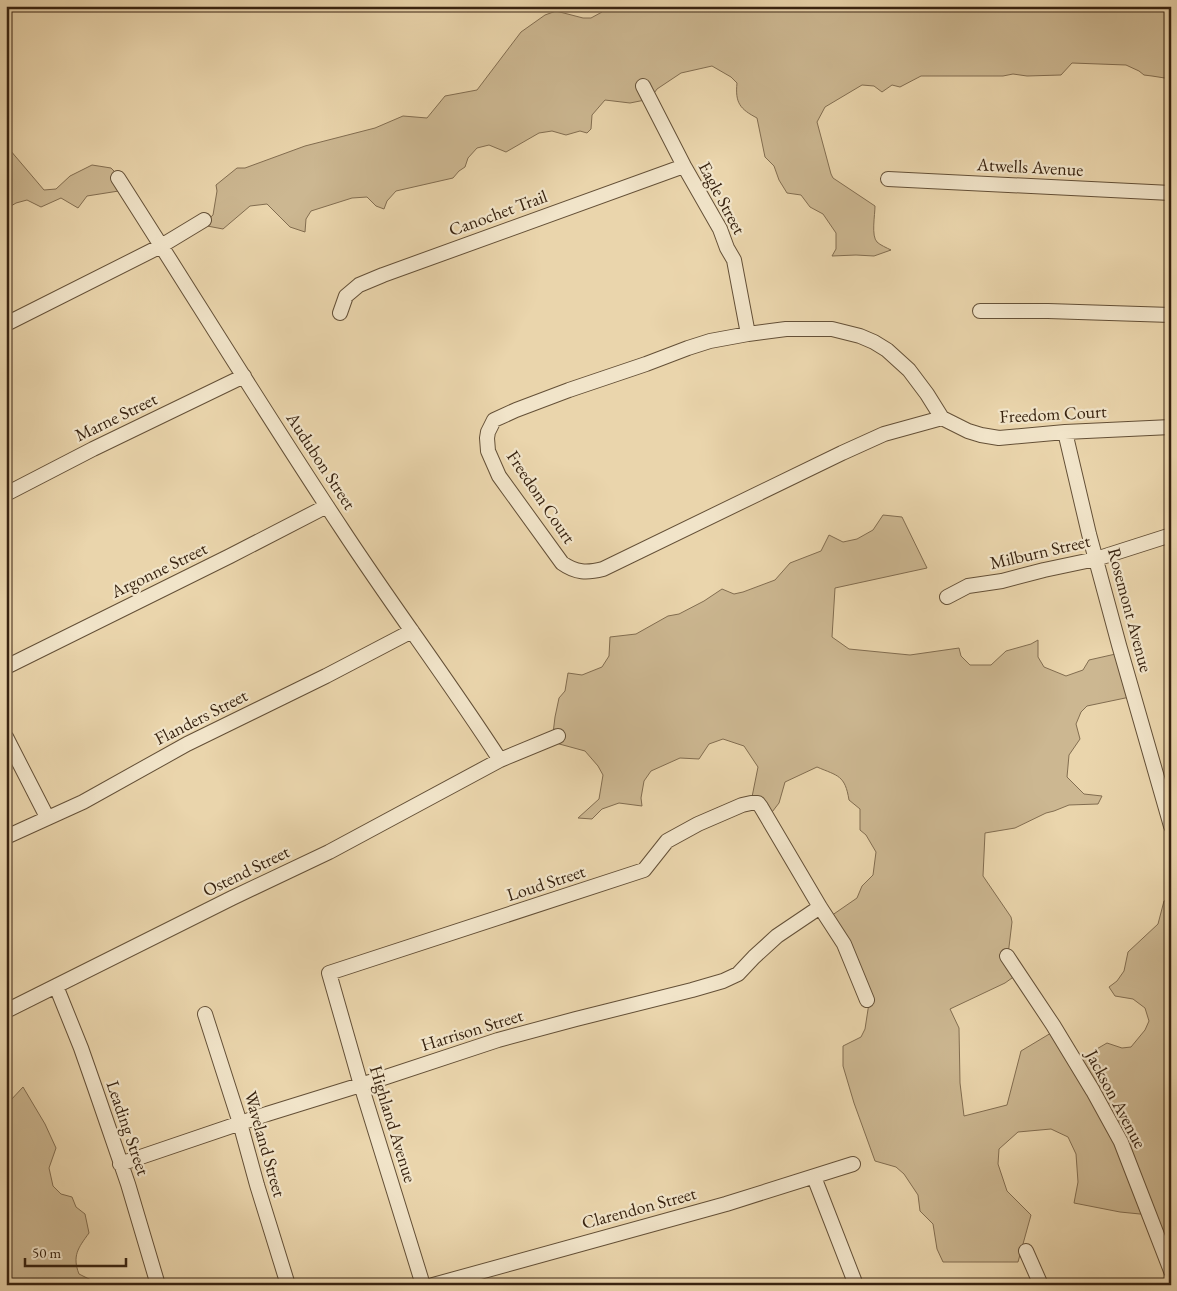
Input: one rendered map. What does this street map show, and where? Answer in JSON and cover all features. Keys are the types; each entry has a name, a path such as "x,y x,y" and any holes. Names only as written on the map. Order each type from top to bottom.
{"street":[{"name":"Eagle Street","path":"643,86 684,166 720,229 734,260 748,334"},
{"name":"Canochet Trail","path":"340,313 346,296 359,285 411,264 684,166"},
{"name":"Audubon Street","path":"118,178 328,506 500,760"},
{"name":"Atwells Avenue","path":"888,178 1171,193"},
{"path":"6,324 162,246 204,220"},
{"path":"980,310 1171,315"},
{"name":"Freedom Court","path":"942,418 884,434 603,570 588,573 570,568 562,563 499,476 488,451 487,438 494,420 516,410 688,348 710,341 748,334 805,328 832,329 860,336 874,342 887,350 910,370 942,418 968,431 981,435 999,438 1065,432 1171,427"},
{"name":"Marne Street","path":"6,494 93,449 244,376"},
{"name":"Rosemont Avenue","path":"1065,432 1119,645 1171,826"},
{"name":"Argonne Street","path":"6,667 328,506"},
{"name":"Milburn Street","path":"947,598 968,586 1002,581 1096,559 1171,535"},
{"name":"Flanders Street","path":"6,837 83,802 187,744 326,676 412,631"},
{"name":"Ostend Street","path":"6,1011 329,852 500,760 558,736"},
{"path":"6,737 47,817"},
{"name":"Loud Street","path":"329,973 644,870 666,841 698,824 751,803 758,803 820,907"},
{"path":"820,907 844,944 867,1000"},
{"name":"Harrison Street","path":"120,1164 267,1114 498,1040 722,981 738,974 777,936 820,907"},
{"name":"Jackson Avenue","path":"1007,956 1063,1041 1121,1142 1171,1271"},
{"name":"Highland Avenue","path":"329,973 360,1085 423,1285"},
{"name":"Leading Street","path":"56,986 81,1048 128,1184 158,1285"},
{"name":"Waveland Street","path":"205,1014 240,1123 288,1285"},
{"name":"Clarendon Street","path":"433,1285 726,1204 853,1164"},
{"path":"814,1176 856,1285"},
{"path":"1026,1251 1041,1285"}],"shaded area":[{"path":"606,6 1171,6 1171,79 1144,75 1126,65 1072,63 1061,75 921,76 900,87 892,85 882,92 874,86 862,85 825,107 817,122 831,174 833,178 875,206 875,239 891,250 874,256 832,256 836,249 836,233 823,214 810,207 801,195 787,193 779,180 774,166 765,157 757,118 746,112 740,105 737,96 737,83 731,77 712,66 681,73 657,89 650,99 630,103 605,100 592,115 591,129 587,133 580,131 566,135 552,131 539,133 506,152 489,145 477,148 468,158 465,167 453,178 396,191 387,201 384,209 376,206 367,197 352,198 311,211 306,219 305,232 290,227 267,204 250,206 223,229 202,225 213,215 217,191 216,185 237,168 245,168 305,146 375,128 403,116 427,118 445,96 477,90 521,32 545,15 556,11 583,18 591,18 602,12"},
{"path":"6,142 9,144 10,150 44,190 56,189 70,176 92,165 111,168 116,173 125,190 87,196 78,208 61,198 41,207 27,200 16,203 6,209"},
{"path":"883,515 902,517 927,568 835,588 832,637 849,649 910,655 959,648 961,656 970,665 991,665 1006,651 1031,644 1038,640 1038,657 1044,667 1066,676 1083,670 1089,660 1120,653 1130,697 1087,706 1081,712 1076,724 1080,739 1069,755 1067,777 1084,794 1102,796 1098,804 1069,805 1046,813 1015,828 985,833 983,876 1011,917 1008,955 1019,973 1005,983 950,1009 959,1028 960,1083 964,1116 1007,1105 1021,1051 1056,1030 1076,1061 1107,1043 1122,1048 1131,1047 1145,1030 1149,1021 1145,1008 1133,999 1115,996 1109,987 1117,981 1124,971 1128,952 1158,924 1164,901 1171,899 1171,1267 1150,1215 1120,1212 1074,1203 1078,1182 1076,1154 1068,1137 1051,1129 1018,1132 999,1149 998,1164 1007,1191 1031,1215 1018,1262 943,1262 937,1249 933,1224 920,1211 918,1195 904,1174 896,1167 875,1161 843,1066 843,1046 861,1037 865,1029 869,1003 828,918 857,898 862,886 873,875 876,852 866,835 860,830 860,809 849,800 843,781 830,772 817,767 785,782 779,803 769,816 751,802 758,767 744,746 723,739 709,744 699,759 680,758 651,771 644,781 641,798 642,806 619,803 602,809 592,819 578,818 599,799 603,775 585,751 552,742 559,698 565,691 568,673 582,675 602,667 609,656 610,637 636,634 668,616 679,614 704,601 722,589 734,594 775,580 790,563 821,551 829,535 843,542 857,539 873,530"},
{"path":"23,1087 45,1124 56,1148 49,1168 53,1186 61,1194 72,1197 76,1207 85,1214 89,1233 77,1252 76,1262 79,1274 95,1282 96,1285 6,1285 6,1101 10,1101"}]}
